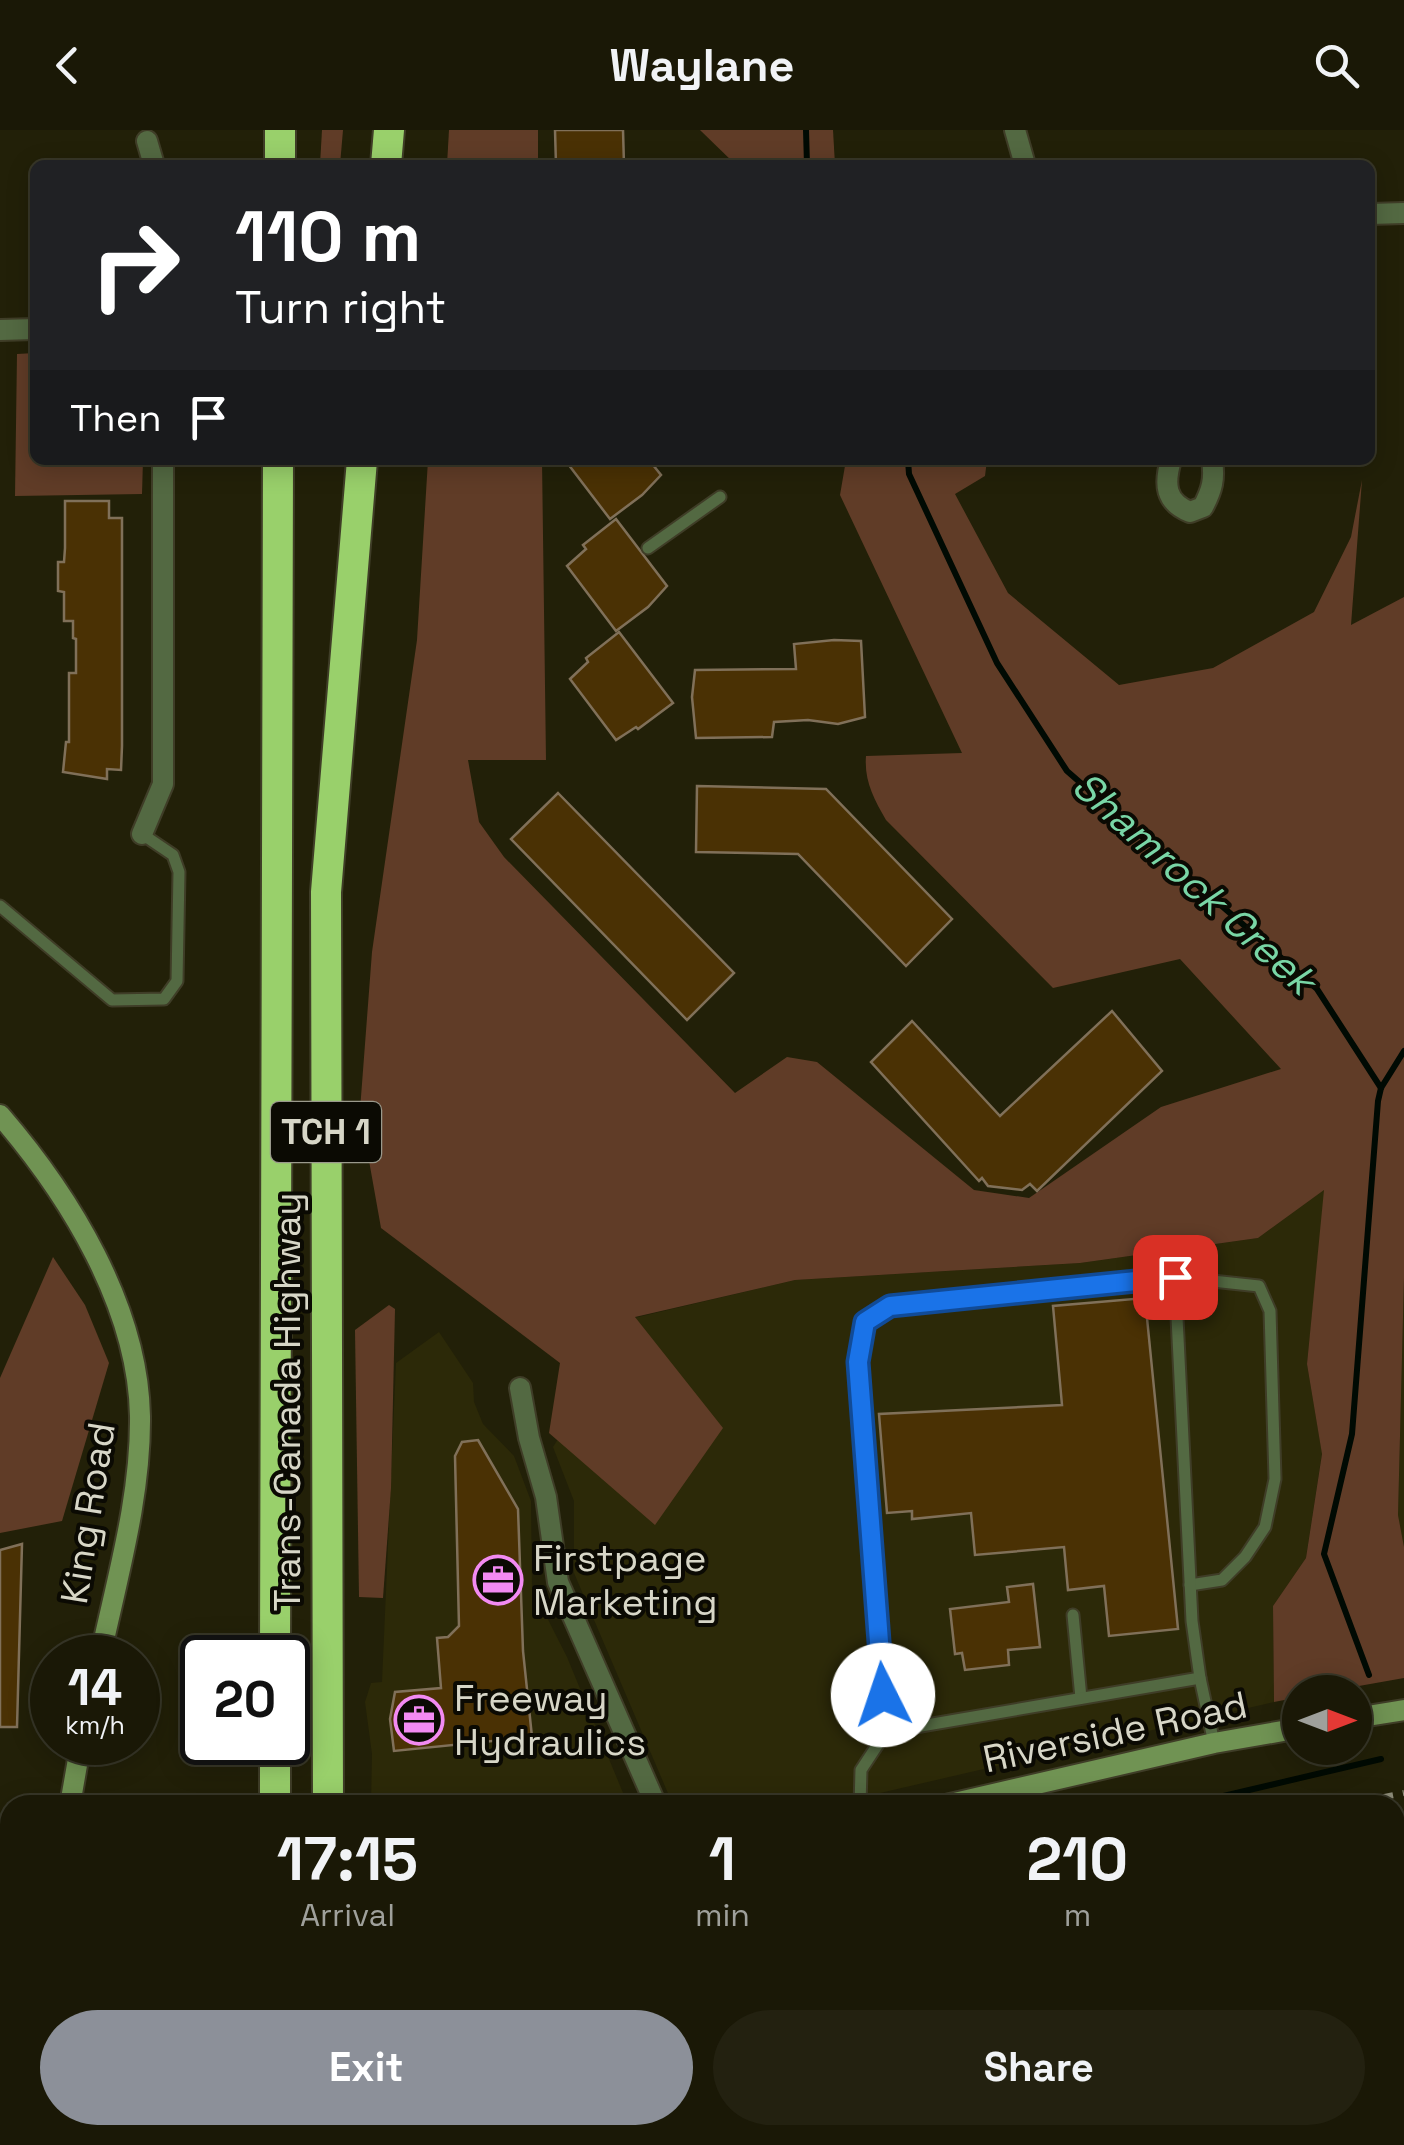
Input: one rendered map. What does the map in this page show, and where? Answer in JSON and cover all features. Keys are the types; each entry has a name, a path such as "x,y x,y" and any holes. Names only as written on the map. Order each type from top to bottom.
{"highway":[{"path":"280,130 280,160"},
{"path":"386,160 389,130"},
{"name":"Trans-Canada Highway","path":"275,1635 278,465"},
{"name":"Trans-Canada Highway","path":"328,1795 326,892 362,465"},
{"path":"275,1765 275,1795"}],"street":[{"path":"1016,130 1024,160"},
{"path":"147,141 153,160"},
{"path":"1375,214 1404,213"},
{"path":"0,330 30,329"},
{"path":"142,834 163,784 163,465"},
{"path":"1170,465 1166,477 1169,497 1176,506 1190,512 1203,507 1212,490 1213,465"},
{"name":"King Road","path":"0,1116 36,1162 85,1238 112,1293 133,1353 140,1415 134,1497 105,1635"},
{"path":"520,1388 528,1438 546,1497 558,1582 652,1795"},
{"path":"1372,1715 1404,1710"},
{"name":"Riverside Road","path":"989,1795 1282,1731"},
{"path":"72,1795 78,1765"}],"lane":[{"path":"648,548 720,497"},
{"path":"0,906 112,1000 164,999 177,981 178,872 173,854 142,834"},
{"path":"860,1795 861,1770 886,1732 858,1362 865,1322 890,1306 1175,1277 1259,1286 1270,1311 1275,1480 1264,1527 1244,1557 1222,1580 1190,1584"},
{"path":"1175,1277 1190,1584 1200,1678 1214,1743"},
{"path":"1073,1615 1081,1698"},
{"path":"886,1732 1200,1678"}],"shaded area":[{"path":"322,130 343,130 340,160 320,160"},
{"path":"449,130 538,130 538,160 447,160"},
{"path":"700,130 833,130 835,160 731,160"},
{"path":"30,353 30,465 143,465 142,494 15,496 17,354"},
{"path":"428,465 542,465 546,760 468,760 479,822 504,857 735,1093 787,1057 817,1062 974,1190 1029,1198 1161,1107 1281,1069 1180,959 1053,988 886,820 868,782 866,756 962,753 840,495 845,465 986,465 985,476 955,494 1008,593 1119,685 1213,668 1314,612 1351,537 1362,480 1351,625 1404,597 1404,1278 1398,1515 1404,1547 1404,1678 1372,1684 1372,1675 1282,1675 1282,1700 1274,1702 1273,1606 1306,1558 1322,1454 1307,1364 1324,1190 1258,1238 1080,1263 795,1280 635,1317 723,1428 655,1525 549,1433 560,1363 381,1228 360,1110 372,952 417,640"},
{"path":"1325,1189 1307,1364 1322,1453 1306,1558 1273,1606 1274,1702 871,1795 669,1795 574,1573 574,1501 553,1447 634,1318 795,1280 1080,1263 1258,1238"},
{"path":"53,1257 85,1305 109,1363 62,1521 0,1533 0,1378"},
{"path":"1404,1278 1404,1547 1398,1515"},
{"path":"389,1305 395,1309 391,1488 383,1598 359,1597 355,1330"},
{"path":"439,1332 473,1383 474,1402 483,1424 514,1456 531,1501 532,1588 567,1657 624,1795 371,1795 372,1754 365,1702 371,1683 382,1682 396,1363"}],"building":[{"path":"555,130 623,130 624,160 556,160"},
{"path":"569,465 653,465 661,475 610,519"},
{"path":"65,501 109,501 109,518 122,518 121,770 107,769 107,779 63,772 69,742 69,673 76,673 73,621 64,621 64,592 58,591 58,562 64,562"},
{"path":"616,519 667,586 648,607 616,631 567,566 586,549 583,545"},
{"path":"619,632 673,703 616,740 570,679 588,662 586,658"},
{"path":"861,641 865,717 838,724 808,720 774,722 772,737 696,738 692,697 695,670 796,669 794,644"},
{"path":"697,786 826,789 952,919 906,966 798,854 696,852"},
{"path":"558,793 734,973 687,1020 511,839"},
{"path":"1112,1011 1162,1071 1037,1191 1030,1184 1022,1190 988,1186 982,1178 979,1181 871,1062 912,1021 1000,1116"},
{"path":"1145,1298 1178,1629 1109,1636 1104,1586 1068,1590 1064,1547 975,1555 971,1513 912,1519 912,1511 887,1513 879,1414 1062,1405 1053,1306"},
{"path":"478,1440 518,1509 523,1651 532,1737 394,1751 390,1719 395,1692 441,1688 437,1638 448,1637 459,1626 455,1456 462,1442"},
{"path":"22,1544 17,1727 0,1727 0,1550"},
{"path":"1033,1584 1040,1647 1008,1650 1009,1665 965,1670 962,1653 955,1654 950,1609 1009,1602 1007,1587"}],"waterway":[{"name":"Shamrock Creek","path":"806,130 807,160"},
{"name":"Shamrock Creek","path":"908,465 909,474 997,663 1067,771 1317,989 1381,1088"},
{"name":"Shamrock Creek","path":"1369,1675 1324,1554 1352,1434 1378,1101 1381,1088 1404,1051"},
{"path":"1228,1795 1381,1759"}],"railway":[{"path":"1394,1795 1404,1793"}],"place":[{"name":"Firstpage Marketing","path":"498,1580"},
{"name":"Freeway Hydraulics","path":"419,1720"}],"route":[{"path":"883,1695 858,1362 865,1322 890,1306 1175,1277"}]}
